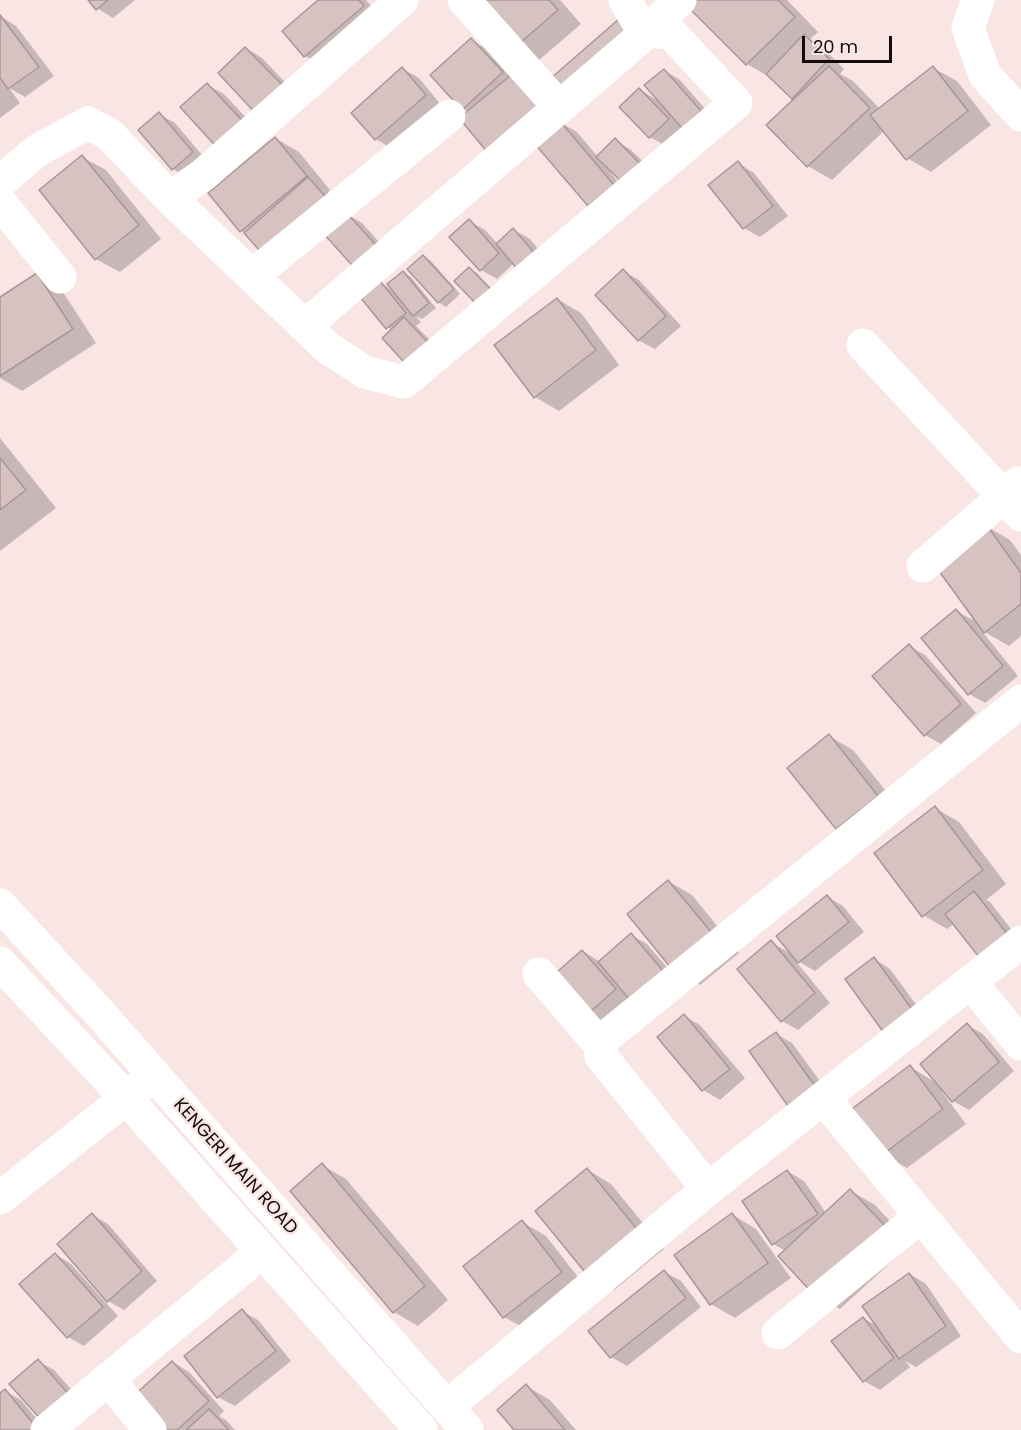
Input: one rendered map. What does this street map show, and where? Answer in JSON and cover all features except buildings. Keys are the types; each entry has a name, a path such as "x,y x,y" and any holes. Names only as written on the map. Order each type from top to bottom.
{"street":[{"path":"170,198 203,175 402,0"},
{"path":"464,0 559,107"},
{"path":"0,182 38,150 88,123 109,134 170,198 328,348 365,372 404,382 736,103 671,33 648,31 636,19 625,0"},
{"path":"305,326 648,31 680,0"},
{"path":"978,0 968,28 982,66 986,75 1021,115"},
{"path":"252,276 449,116"},
{"path":"0,202 60,277"},
{"path":"863,345 1015,498 923,566"},
{"path":"600,1045 606,1036 1021,701"},
{"name":"KENGERI MAIN ROAD","path":"0,905 96,1009 458,1418"},
{"path":"458,1418 708,1189 1021,942"},
{"name":"KENGERI MAIN ROAD","path":"0,963 127,1099 421,1430"},
{"path":"539,974 600,1045 601,1056 708,1189"},
{"path":"971,983 1021,1044"},
{"path":"0,1198 154,1076"},
{"path":"823,1098 1021,1337"},
{"path":"778,1333 921,1216"},
{"path":"47,1430 262,1252"},
{"path":"108,1379 150,1430"}]}
